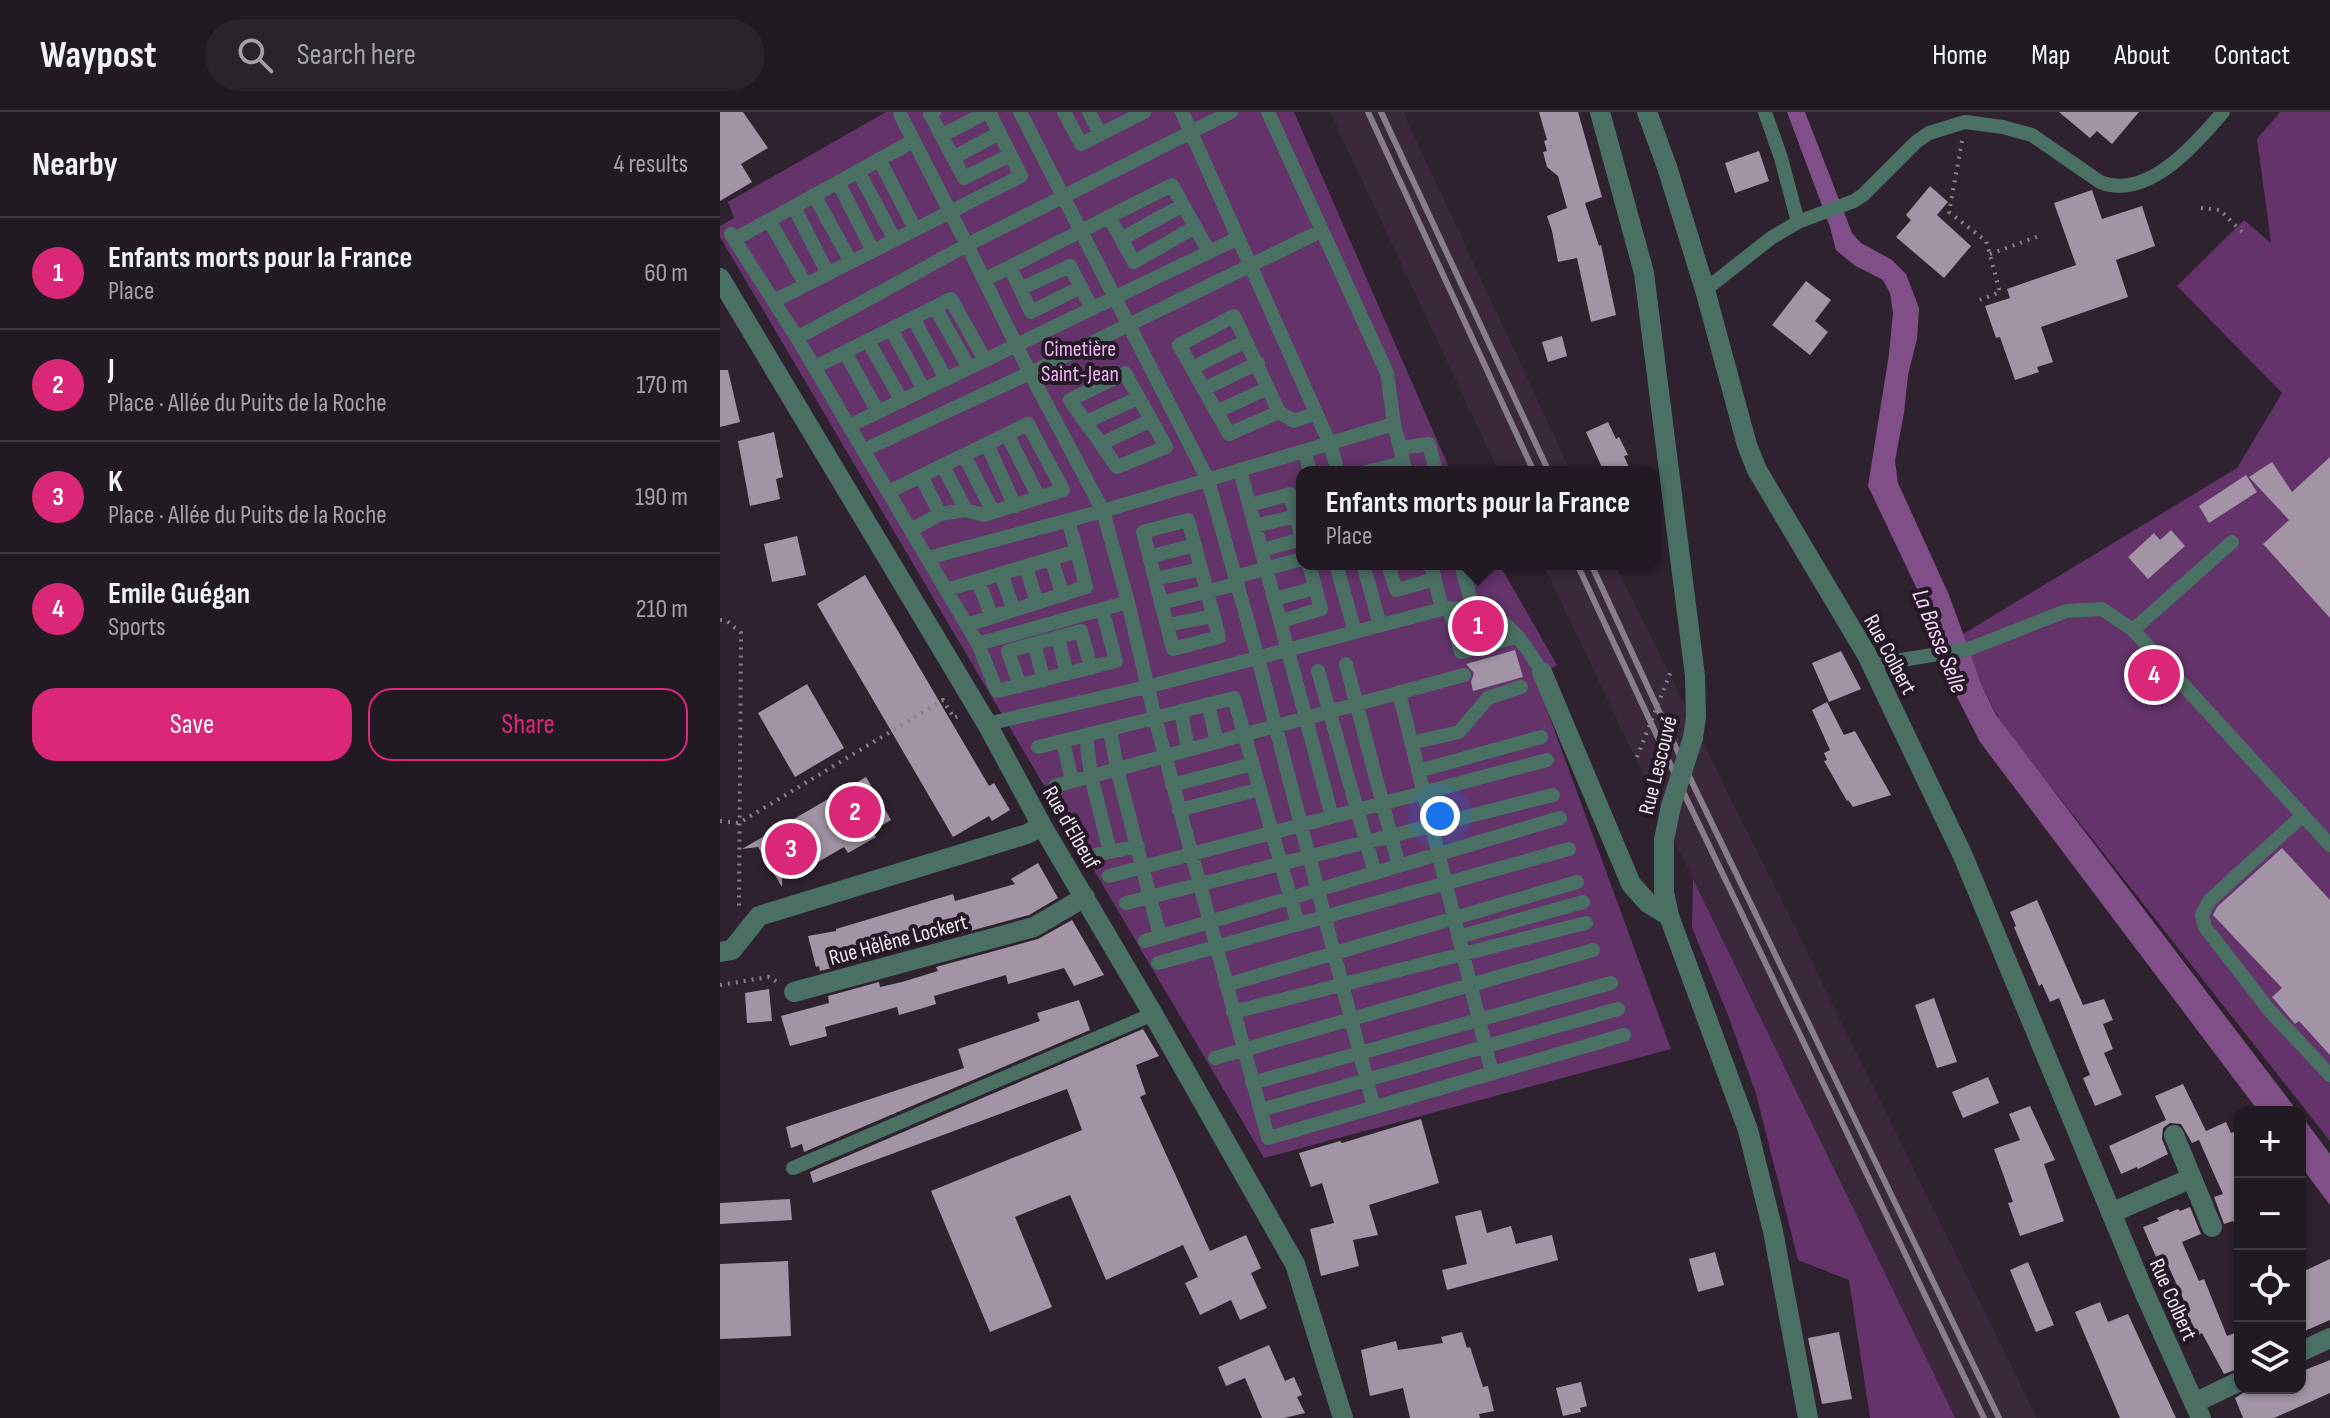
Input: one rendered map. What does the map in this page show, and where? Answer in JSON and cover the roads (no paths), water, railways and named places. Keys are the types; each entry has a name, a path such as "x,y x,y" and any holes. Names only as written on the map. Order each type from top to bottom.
{"street":[{"name":"Rue Lescouvé","path":"1600,112 1644,273 1695,676 1693,738 1671,806 1664,840 1664,892 1669,916 1748,1130 1773,1231 1808,1418"},
{"name":"Rue Colbert","path":"1647,112 1705,290 1747,445 1757,470 1871,665 1963,856 2111,1213 2198,1410 2234,1385"},
{"name":"Rue d'Elbeuf","path":"720,278 987,724 1042,826 1295,1264 1343,1418"},
{"path":"1542,672 1631,884 1648,903 1669,916"},
{"path":"720,952 732,950 759,916 1027,834 1042,826"},
{"name":"Rue Hélène Lockert","path":"794,992 1034,927 1085,897"},
{"path":"2174,1135 2212,1227"},
{"path":"2111,1213 2192,1178"},
{"path":"2306,1349 2330,1338"}],"lane":[{"path":"934,112 930,114 964,178 1010,155"},
{"path":"774,301 1021,176 988,112 941,136"},
{"path":"1020,112 1208,480 1276,726 1374,1108"},
{"path":"1064,112 1081,144 1100,134 1118,118 1143,112"},
{"path":"1089,112 1100,134"},
{"path":"1182,112 1330,444 1336,466"},
{"path":"1268,112 1387,373 1403,461 1429,444 1434,466"},
{"path":"1765,112 1798,222"},
{"path":"1705,290 1749,254 1798,222 1863,195 1904,151 1929,133 1965,122 2032,135 2100,182 2124,187 2137,184 2176,162 2223,112"},
{"path":"797,338 967,245 1228,113"},
{"path":"900,114 1103,511 1172,785 1268,1138 1624,1035"},
{"path":"953,158 999,133"},
{"path":"913,141 769,220 732,235 815,367 967,625 997,691 1116,661 1102,609"},
{"path":"879,159 915,229"},
{"path":"858,171 895,240"},
{"path":"838,182 873,251"},
{"path":"984,280 1172,185 1209,252"},
{"path":"814,195 851,262"},
{"path":"1121,239 1183,205"},
{"path":"794,207 828,274"},
{"path":"1109,217 1134,262 1195,227"},
{"path":"769,220 806,285"},
{"path":"864,450 1321,231"},
{"path":"849,426 1238,238"},
{"path":"1020,289 1070,266 1092,309"},
{"path":"1010,267 1040,334"},
{"path":"1031,312 1081,287"},
{"path":"815,367 951,299 985,360"},
{"path":"935,307 969,368"},
{"path":"1279,412 1229,434 1179,345 1234,316 1279,412 1294,421 1316,413"},
{"path":"913,318 946,379"},
{"path":"891,329 924,390"},
{"path":"868,341 902,401"},
{"path":"1192,368 1246,341"},
{"path":"845,352 878,412"},
{"path":"1204,389 1258,363"},
{"path":"1125,373 1151,420 1166,447 1117,467 1070,400 1125,373"},
{"path":"1216,412 1268,388"},
{"path":"1086,422 1138,398"},
{"path":"1101,444 1151,420"},
{"path":"888,492 1028,424 1063,490 984,515 966,510 940,514 911,530"},
{"path":"928,558 1103,511 1394,424"},
{"path":"1007,434 1039,498"},
{"path":"987,444 1015,506"},
{"path":"1305,451 1309,466"},
{"path":"964,455 993,512"},
{"path":"943,466 966,510"},
{"path":"1240,470 1332,817"},
{"path":"921,476 940,514"},
{"path":"1250,505 1290,494 1296,516 1255,526"},
{"path":"1188,520 1195,545 1219,637 1173,649 1143,532 1188,520"},
{"path":"967,625 1086,587 1068,521"},
{"path":"1262,550 1296,541"},
{"path":"2133,630 2232,542"},
{"path":"1149,557 1195,545"},
{"path":"946,590 1077,551"},
{"path":"1051,559 1063,595"},
{"path":"1161,603 1207,592 1267,568 1296,561"},
{"path":"1026,566 1037,603"},
{"path":"1155,579 1201,569"},
{"path":"1281,621 1321,609 1310,570"},
{"path":"1338,570 1355,632"},
{"path":"1365,570 1380,625"},
{"path":"1394,570 1396,590 1433,571 1461,652 1518,636"},
{"path":"1463,570 1473,609"},
{"path":"1001,574 1014,610"},
{"path":"978,581 992,617"},
{"path":"1275,599 1315,588"},
{"path":"978,644 1128,602"},
{"path":"987,724 1147,687 1446,608 1473,609 1503,621 1518,636 1542,672"},
{"path":"1871,665 1969,649 2066,611 2102,609 2133,630 2330,845"},
{"path":"1167,625 1213,616"},
{"path":"1020,686 1008,651 1081,631 1091,668"},
{"path":"1058,638 1067,674"},
{"path":"1034,644 1044,680"},
{"path":"1346,664 1399,866"},
{"path":"1318,671 1375,873"},
{"path":"1055,786 1464,675"},
{"path":"1411,743 1459,732 1488,698 1521,687"},
{"path":"1399,692 1492,1073"},
{"path":"1038,747 1234,698 1298,924"},
{"path":"1208,704 1217,742"},
{"path":"1181,711 1188,750"},
{"path":"1110,729 1117,769 1160,936"},
{"path":"1086,735 1103,854 1138,846"},
{"path":"1418,771 1541,737"},
{"path":"1063,741 1072,781"},
{"path":"1109,876 1547,760"},
{"path":"1172,785 1253,764"},
{"path":"1179,810 1260,789"},
{"path":"1126,903 1553,795"},
{"path":"2302,816 2209,901 2202,915 2205,927 2270,1011 2330,1075"},
{"path":"1145,941 1560,818"},
{"path":"1158,963 1569,849"},
{"path":"1226,985 1577,882"},
{"path":"1458,937 1583,902"},
{"path":"1233,1012 1586,923"},
{"path":"1215,1058 1593,950"},
{"path":"1252,1083 1611,983"},
{"path":"1260,1110 1618,1009"},
{"path":"793,1168 1153,1014"}],"water":[{"name":"La Basse Selle","path":"1787,112 1805,112 1852,233 1861,243 1892,260 1906,274 1919,308 1917,339 1908,375 1895,461 1898,483 1949,595 1982,686 1996,715 2293,1106 2254,1106 1980,742 1957,697 1927,610 1868,486 1889,354 1893,313 1890,293 1883,280 1854,265 1836,250"},
{"path":"2306,1122 2330,1154 2330,1205 2306,1173"}],"railway":[{"path":"1368,112 1531,466"},
{"path":"1381,112 1546,466"},
{"path":"1580,570 1984,1418"},
{"path":"1594,570 1690,778 1999,1418"}],"place":[{"name":"Enfants morts pour la France","path":"1478,626"},
{"name":"Emile Guégan","path":"2154,675"},
{"name":"J","path":"855,812"},
{"name":"K","path":"791,849"}],"park label":[{"name":"Cimetière Saint-Jean","path":"1080,360"}]}
